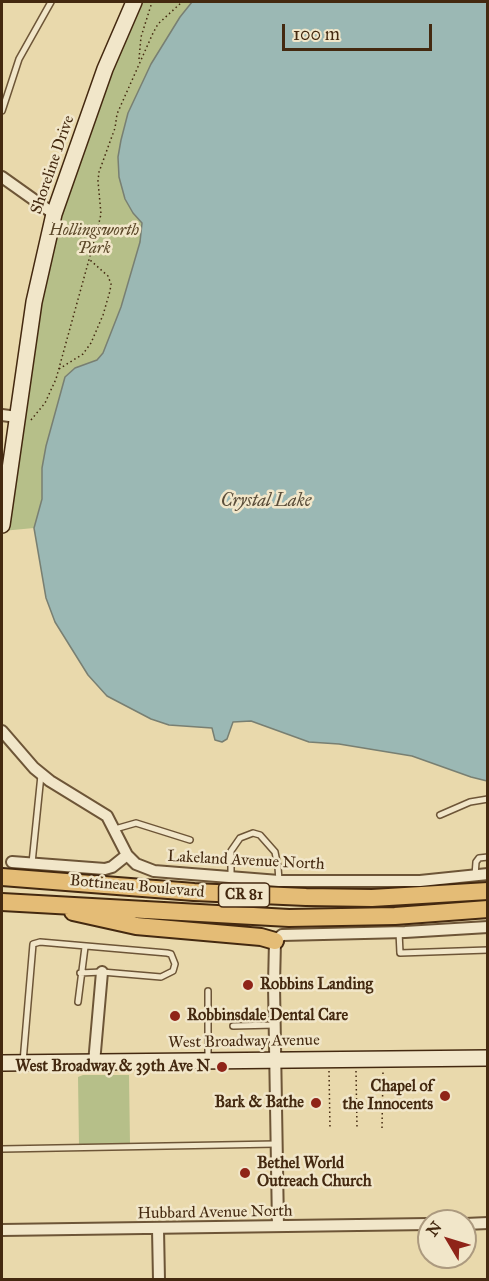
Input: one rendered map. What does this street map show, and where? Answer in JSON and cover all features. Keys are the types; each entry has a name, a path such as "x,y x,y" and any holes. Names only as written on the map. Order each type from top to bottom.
{"main road":[{"name":"Bottineau Boulevard","path":"2,877 194,892 306,897 372,898 488,891"},
{"name":"Bottineau Boulevard","path":"2,902 289,918 395,916 488,909"},
{"path":"40,903 136,926 261,937 275,941"}],"street":[{"name":"Shoreline Drive","path":"2,525 23,419 34,302 54,214 105,69 133,2"},
{"path":"2,177 54,214"},
{"path":"2,415 23,419"},
{"path":"2,731 41,774 76,799 107,816 128,855 112,867 105,869 12,862"},
{"name":"Lakeland Avenue North","path":"128,855 136,864 154,871 279,881 420,880 488,874"},
{"path":"278,1226 275,941 282,934 399,932 488,927"},
{"path":"94,1063 102,972"},
{"name":"West Broadway Avenue","path":"2,1063 488,1059"},
{"name":"Hubbard Avenue North","path":"2,1230 417,1224"},
{"path":"158,1229 159,1280"}],"lane":[{"path":"2,111 19,59 51,2"},
{"path":"32,863 41,774"},
{"path":"441,815 470,802 488,799"},
{"path":"115,829 136,823 190,840"},
{"path":"231,878 231,851 240,838 253,833 260,835 275,852 279,881"},
{"path":"475,876 476,862 479,858 488,857"},
{"path":"399,932 400,953 488,950"},
{"path":"23,1064 33,945 39,942 167,953 171,954 175,964 173,971 161,977 102,972 81,973"},
{"path":"78,1002 85,947"},
{"path":"208,991 208,1061"},
{"path":"233,1026 275,1025"},
{"path":"2,1149 277,1144"}],"path":[{"path":"23,419 45,403 58,370 101,214 99,171 115,128 117,114 135,75 141,37 152,2"},
{"path":"138,63 158,24 182,2"},
{"path":"58,370 83,354 91,343 110,291 111,284 104,269 88,258"},
{"path":"328,1070 330,1128"},
{"path":"356,1070 357,1128"},
{"path":"382,1070 382,1128"}],"green space":[{"name":"Hollingsworth Park","path":"134,2 192,2 180,17 151,65 128,113 121,140 118,157 119,177 125,199 133,213 142,222 140,242 121,307 103,353 97,360 75,368 65,377 42,468 42,499 34,528 2,531 54,214"},
{"path":"83,1075 129,1075 130,1144 79,1145 78,1077"}],"water":[{"name":"Crystal Lake","path":"192,2 487,2 487,781 412,756 339,744 309,742 251,721 233,722 227,739 222,742 215,740 212,728 169,725 151,719 107,696 88,675 55,622 46,598 34,528 42,499 42,468 46,446 65,377 75,368 97,360 103,353 121,307 140,242 142,223 125,199 119,177 118,157 121,140 128,113 151,64"}],"place":[{"name":"Robbins Landing","path":"248,985"},
{"name":"Robbinsdale Dental Care","path":"175,1016"},
{"name":"West Broadway & 39th Ave N","path":"222,1067"},
{"name":"Chapel of the Innocents","path":"445,1096"},
{"name":"Bark & Bathe","path":"316,1103"},
{"name":"Bethel World Outreach Church","path":"245,1173"}]}
